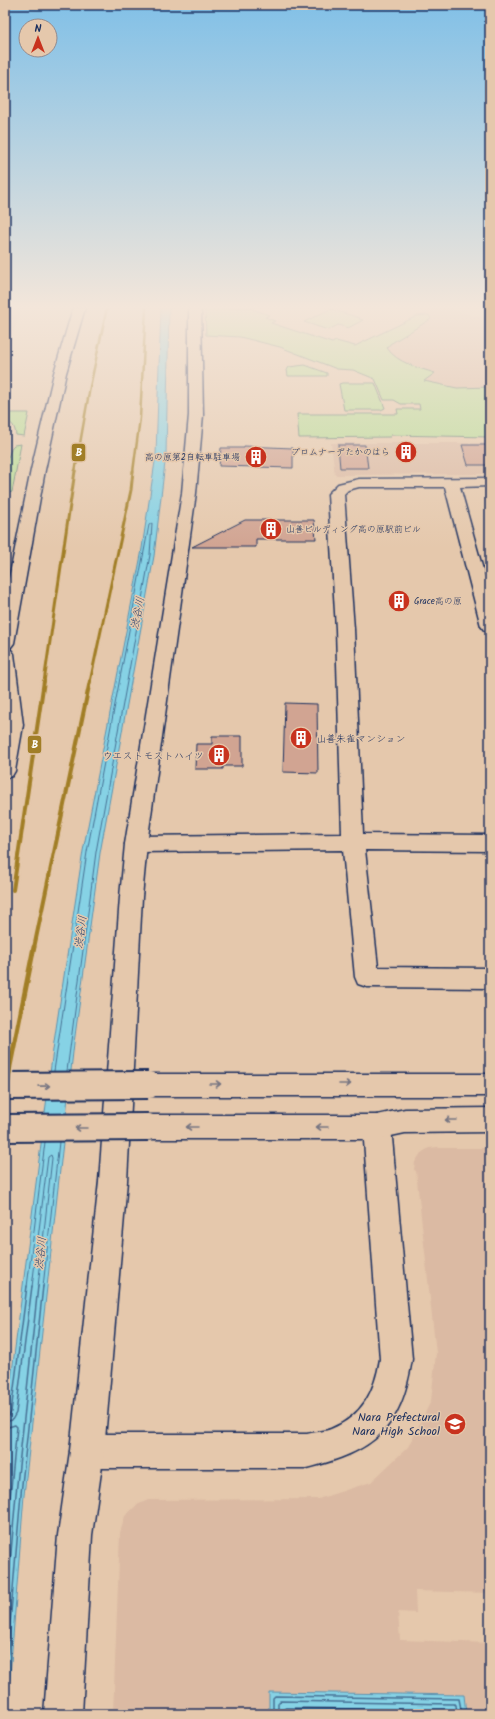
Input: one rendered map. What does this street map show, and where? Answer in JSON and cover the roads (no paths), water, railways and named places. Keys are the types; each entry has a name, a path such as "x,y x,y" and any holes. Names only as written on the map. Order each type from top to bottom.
{"street":[{"path":"5,643 41,455 56,388"},
{"path":"64,1714 75,1535 87,1451 113,1181 130,897 136,844 189,493 196,416 196,388"},
{"path":"452,482 490,626"},
{"path":"490,482 359,483 346,485 339,489 336,494 345,629 353,842 367,977 490,978"},
{"path":"5,654 13,725 5,772"},
{"path":"136,844 353,842 490,843"},
{"path":"5,1086 490,1085"},
{"path":"5,1128 377,1127 405,1120 490,1120"},
{"path":"87,1451 307,1451 340,1442 365,1426 383,1406 393,1380 396,1359 377,1127"}],"water":[{"name":"渋谷川","path":"158,388 167,388 166,454 154,556 100,853 74,1043 24,1495 7,1714 5,1714 5,1427 54,1042 83,851 141,555 156,455"},
{"path":"269,1692 464,1695 466,1714 269,1714"}],"place":[{"name":"プロムナーデたかのはら","path":"406,452"},
{"name":"高の原第2自転車駐車場","path":"256,457"},
{"name":"山善ビルディング高の原駅前ビル","path":"271,529"},
{"name":"Grace高の原","path":"399,601"},
{"name":"山善朱雀マンション","path":"301,738"},
{"name":"ウエストモストハイツ","path":"219,755"},
{"name":"Nara Prefectural Nara High School","path":"455,1424"}]}
